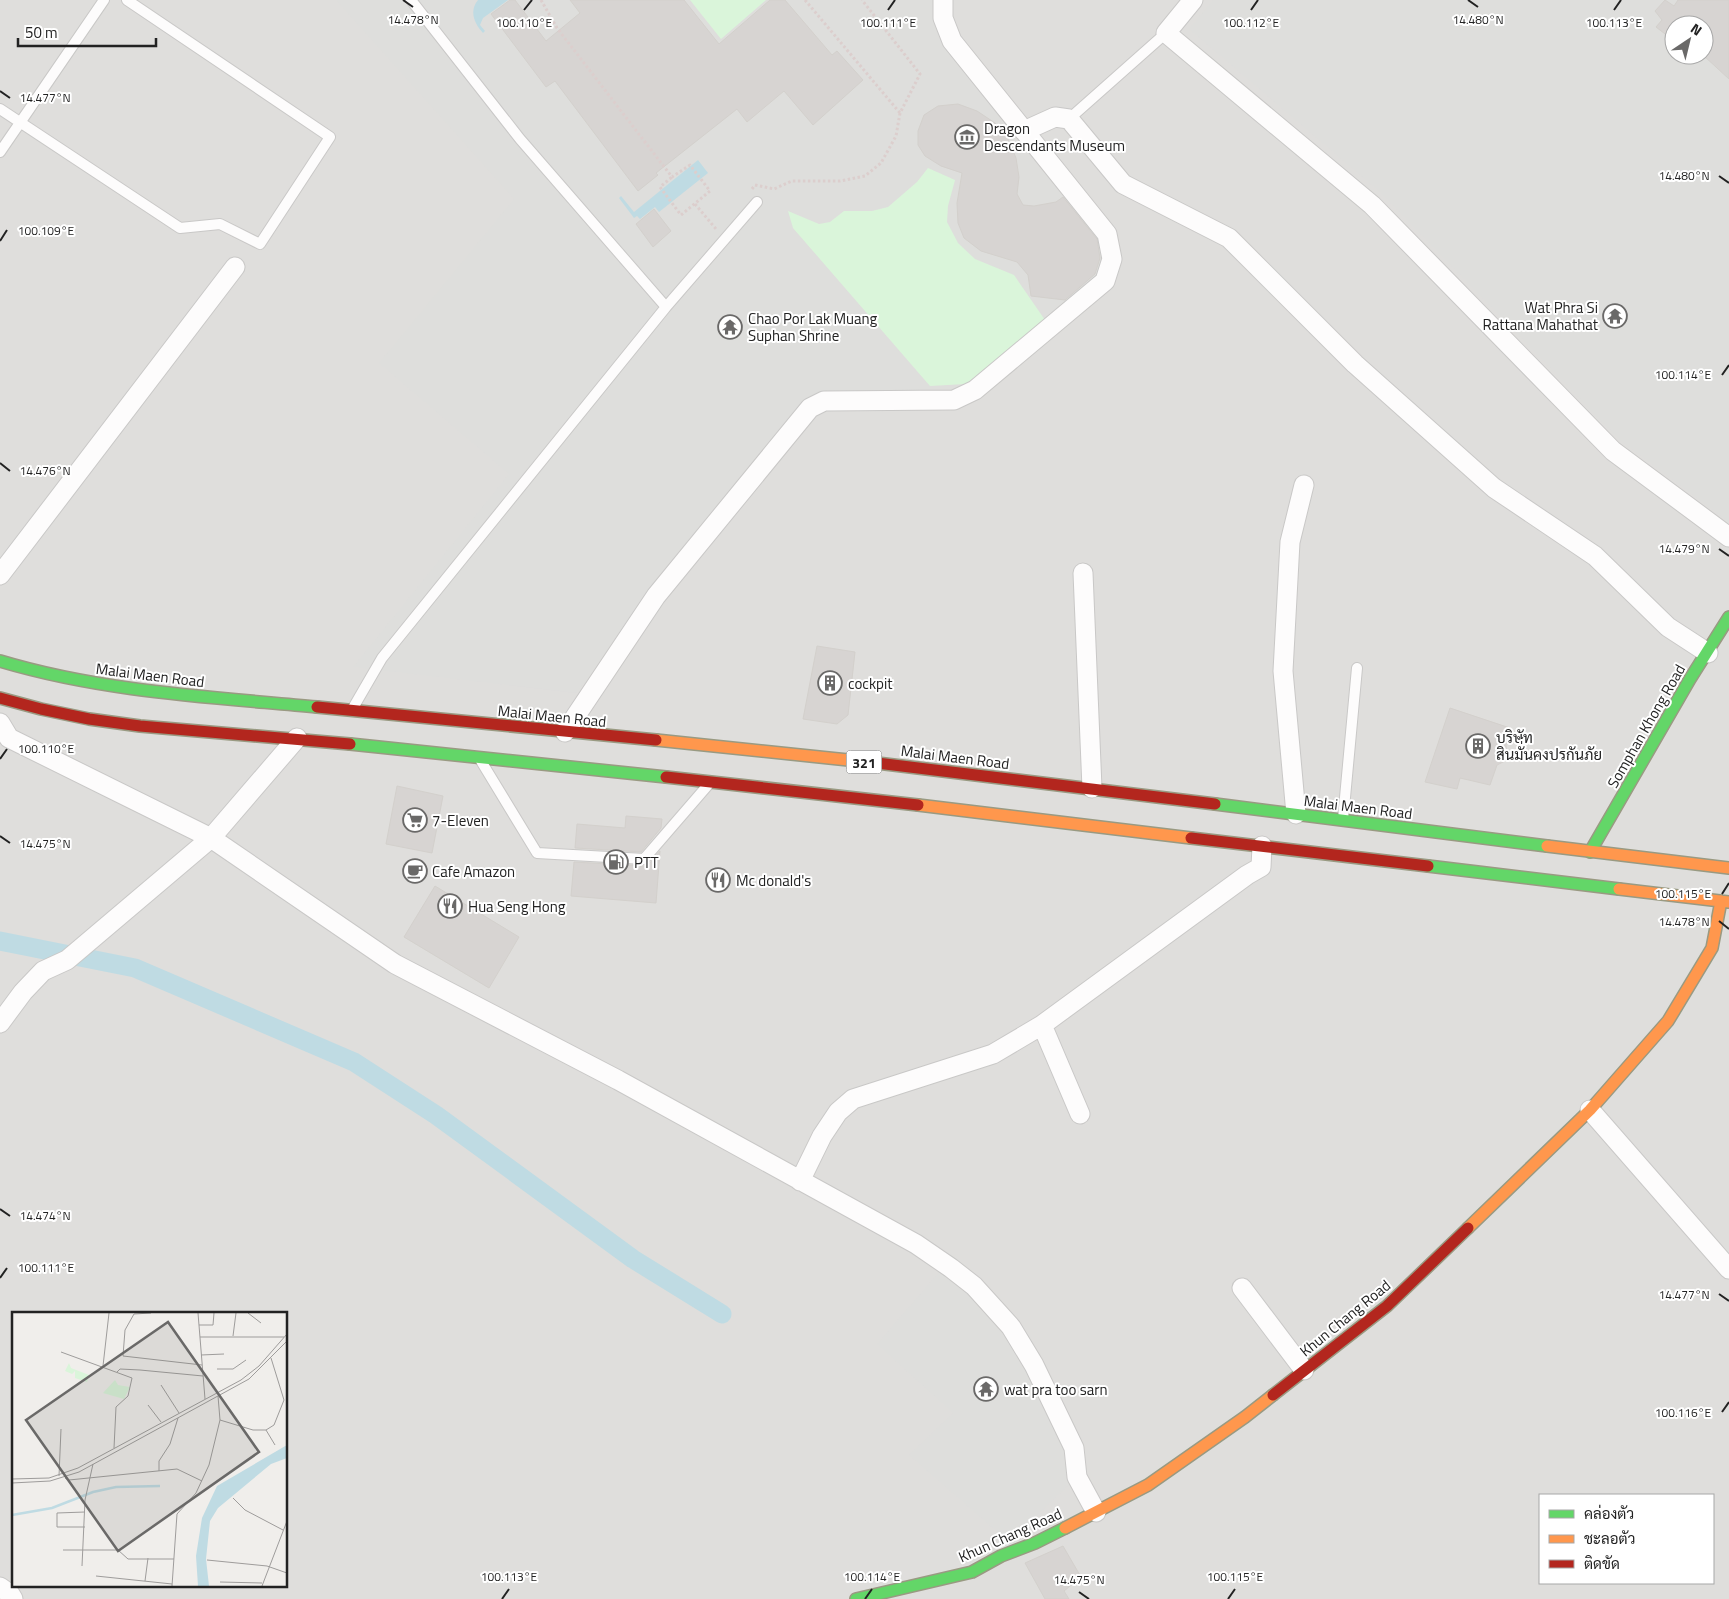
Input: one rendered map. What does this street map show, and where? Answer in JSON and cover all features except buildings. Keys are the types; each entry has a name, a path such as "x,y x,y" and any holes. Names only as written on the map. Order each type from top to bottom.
{"main road":[{"name":"Somphan Khong Road","path":"1590,852 1690,679 1729,617"},
{"name":"Malai Maen Road","path":"0,661 51,675 145,691 351,715 565,732 837,763 1092,788 1729,868"},
{"path":"0,698 41,710 140,726 348,740 479,758 710,782 834,791 1262,846 1725,902"},
{"name":"Khun Chang Road","path":"856,1599 972,1572 1001,1556 1035,1542 1148,1486 1245,1417 1387,1306 1590,1110 1668,1021 1712,948 1725,902"}],"street":[{"path":"565,732 656,596 810,408 824,401 954,400 975,390 1106,281 1112,259 1107,234 952,41 943,18 943,0"},
{"path":"1193,0 1166,34 1372,206 1613,451 1729,537"},
{"path":"1024,131 1056,117 1069,119 1123,184 1229,238 1355,364 1494,488 1594,556 1668,627 1708,653"},
{"path":"0,575 235,266"},
{"path":"1296,814 1283,671 1290,542 1304,485"},
{"path":"1083,573 1092,788"},
{"path":"0,722 9,738 211,838 395,964 618,1080 916,1244 951,1268 974,1286 1011,1327 1034,1365 1074,1448 1077,1477 1096,1512"},
{"path":"0,1023 23,992 43,971 67,960 211,838 297,738"},
{"path":"800,1180 827,1128 838,1112 853,1099 992,1054 1042,1026 1247,875 1261,867 1262,846"},
{"path":"1042,1026 1080,1114"},
{"path":"1590,1110 1729,1269"},
{"path":"1242,1288 1304,1370"},
{"path":"0,1587 10,1594 13,1599"}],"lane":[{"path":"0,152 104,0"},
{"path":"0,108 180,228 220,224 260,244 330,137 127,0"},
{"path":"411,0 520,140 666,307"},
{"path":"1069,119 1166,34"},
{"path":"351,715 382,658 666,307 757,202"},
{"path":"1343,820 1357,668"},
{"path":"479,758 537,853 644,859 710,782"}],"path":[{"path":"541,0 558,28 672,178"},
{"path":"805,0 900,113"},
{"path":"774,189 792,181 840,181 865,176 881,163 896,136 900,113 920,74 862,0"},
{"path":"690,165 710,191 681,215 660,187 672,178 690,165"},
{"path":"695,204 718,232"}],"shaded area":[{"path":"0,0 1729,0 1729,1599 0,1599"},
{"name":"Chao Por Lak Muang Suphan Shrine","path":"336,0 944,0 945,25 1107,234 1112,259 1093,291 975,390 824,401 656,596 576,693 353,667 509,474 379,363 514,199"},
{"name":"Wat Phra Si Rattana Mahathat","path":"1213,0 1729,0 1729,522 1621,441 1380,192 1189,29"},
{"name":"wat pra too sarn","path":"941,1270 1012,1328 1077,1477 1009,1542 909,1455 953,1413 877,1344"}],"green space":[{"path":"690,0 766,0 721,39"},
{"path":"928,168 955,180 948,206 947,222 958,243 975,259 1014,275 1045,320 966,384 930,386 793,228 788,211 819,224 830,222 844,211 872,211 888,207 917,182"}],"water":[{"path":"478,0 508,0 483,18 480,25 485,31 483,33 477,25 473,13"},
{"path":"698,160 708,173 659,212 655,207 640,219 637,216 634,218 619,198 621,196 634,212"}],"waterway":[{"path":"0,941 135,968 354,1062 436,1115 633,1259 722,1314"}],"traffic: fast":[{"path":"1590,852 1690,679 1729,617"},
{"path":"0,661 78,680 118,687 317,707"},
{"path":"350,744 666,777"},
{"path":"1215,804 1547,846"},
{"path":"1428,866 1619,889"},
{"path":"856,1599 972,1572 1001,1556 1035,1543 1065,1528"}],"traffic: slow":[{"path":"656,740 877,763"},
{"path":"918,805 1191,838"},
{"path":"1547,846 1729,868"},
{"path":"1619,889 1729,902"},
{"path":"1468,1228 1590,1110 1668,1021 1712,948 1721,901"},
{"path":"1065,1528 1148,1485 1273,1395"}],"traffic: jam":[{"path":"0,698 89,719 140,726 350,744"},
{"path":"317,707 656,740"},
{"path":"877,763 1215,804"},
{"path":"666,777 918,805"},
{"path":"1191,838 1428,866"},
{"path":"1273,1395 1387,1306 1468,1228"}],"place":[{"name":"Dragon Descendants Museum","path":"967,137"},
{"name":"Wat Phra Si Rattana Mahathat","path":"1615,316"},
{"name":"Chao Por Lak Muang Suphan Shrine","path":"730,327"},
{"name":"cockpit","path":"830,683"},
{"name":"บริษัท สินมั่นคงปรกันภัย","path":"1478,746"},
{"name":"7-Eleven","path":"415,820"},
{"name":"PTT","path":"616,862"},
{"name":"Cafe Amazon","path":"415,871"},
{"name":"Mc donald's","path":"718,880"},
{"name":"Hua Seng Hong","path":"450,906"},
{"name":"wat pra too sarn","path":"986,1389"}]}
